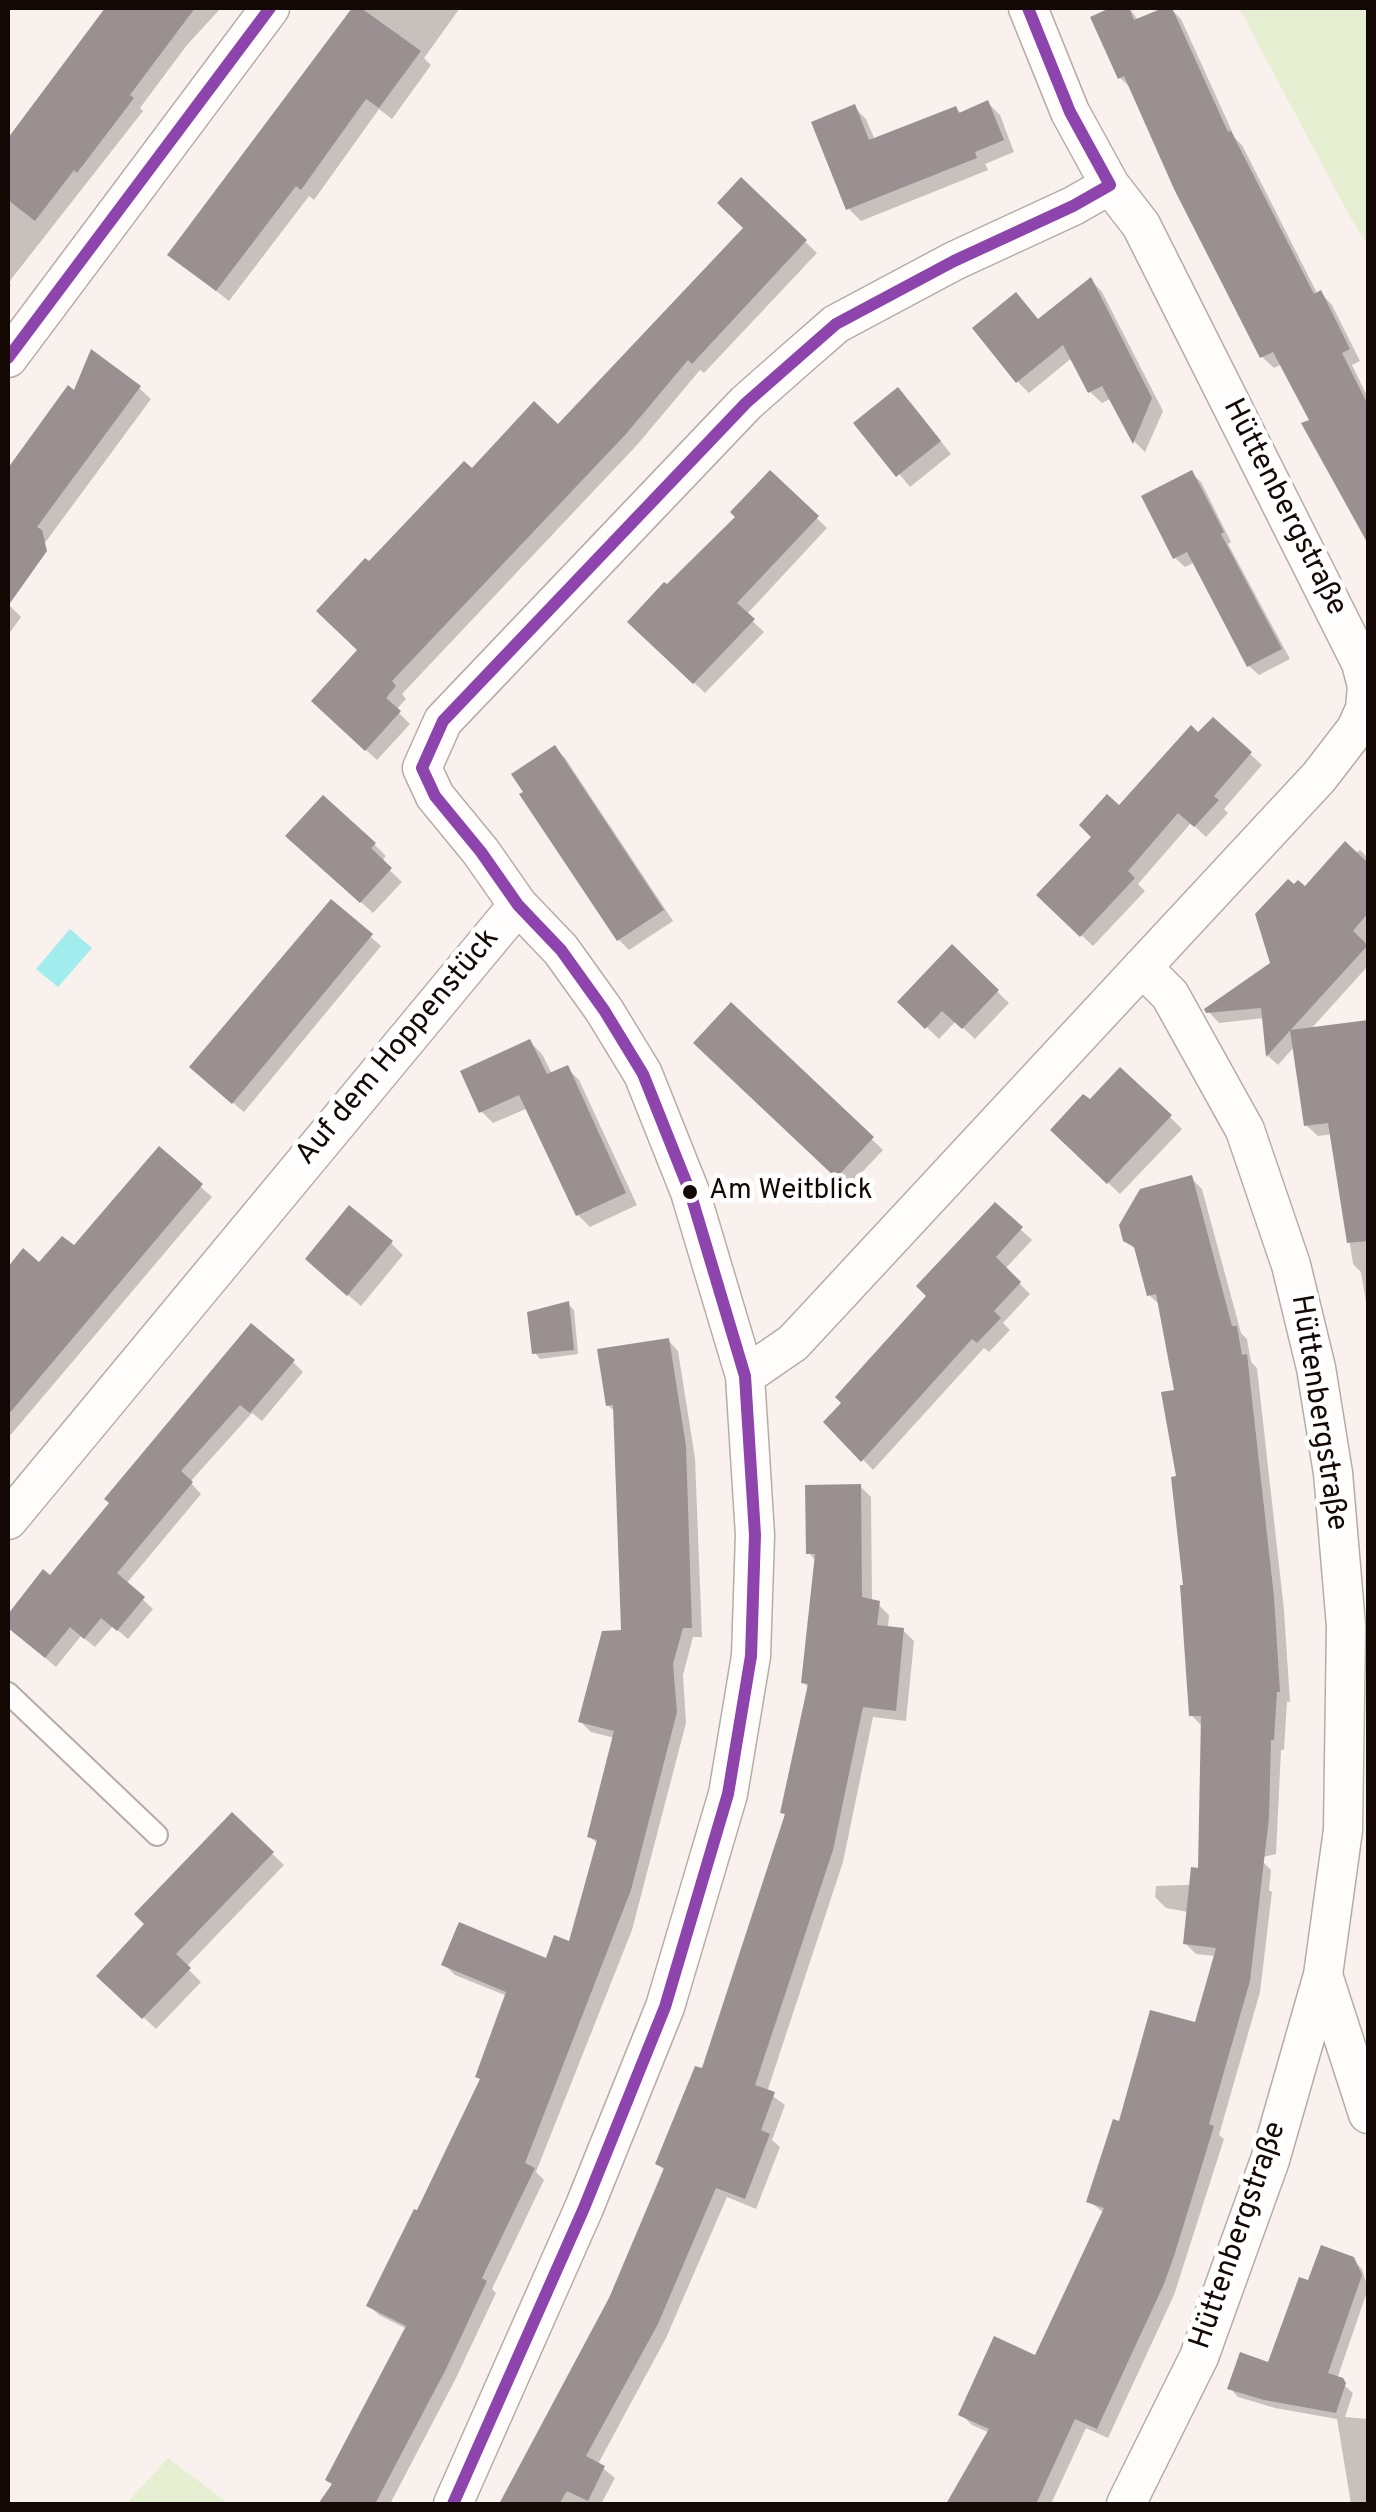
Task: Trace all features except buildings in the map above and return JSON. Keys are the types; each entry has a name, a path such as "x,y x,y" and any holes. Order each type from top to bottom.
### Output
{"street":[{"path":"8,358 270,8"},
{"name":"Hüttenbergstraße","path":"1028,8 1070,112 1110,185 1141,225 1361,663 1367,686 1367,711 1319,778 1142,967 1170,995 1245,1130 1291,1264 1316,1368 1332,1473 1346,1626 1343,1830 1323,1975 1270,2160 1200,2357 1126,2504"},
{"name":"Auf dem Hoppenstück","path":"8,1520 518,905 482,852 434,796 422,768 443,721 746,403 836,324 954,260 1074,206 1110,185"},
{"path":"453,2504 584,2208 665,2007 728,1794 752,1639 755,1534 745,1376 690,1192 643,1074 562,950 518,905"},
{"path":"745,1376 793,1343 1142,967"},
{"path":"1323,1975 1368,2114"}],"lane":[{"path":"8,1693 157,1834"}],"green space":[{"path":"1239,8 1368,8 1368,246 1348,213"},
{"path":"168,2458 229,2504 126,2504"}],"water":[{"path":"70,929 92,948 58,987 36,969"}],"transit line":[{"path":"8,358 270,8"},
{"path":"1028,8 1070,112 1110,185"},
{"path":"453,2504 584,2208 665,2007 728,1794 751,1656 755,1535 745,1376 690,1192 643,1074 561,950 518,905 435,796 422,768 443,721 746,403 836,324 1110,185"}],"place":[{"name":"Am Weitblick","path":"690,1192"}]}
